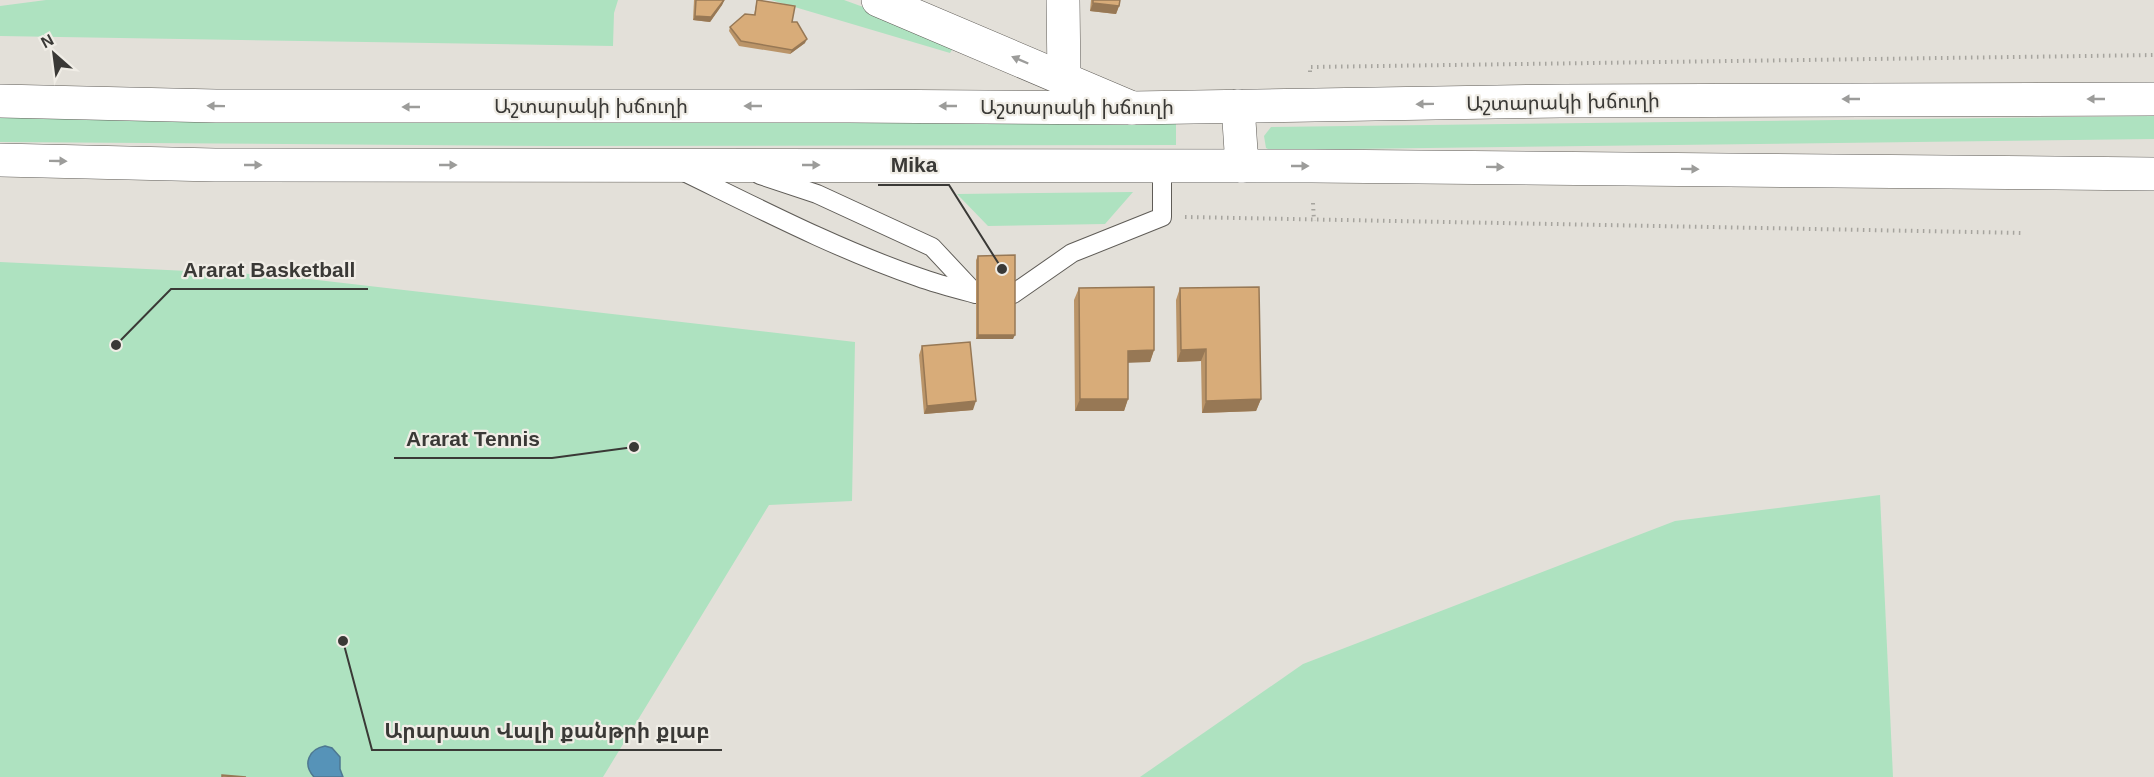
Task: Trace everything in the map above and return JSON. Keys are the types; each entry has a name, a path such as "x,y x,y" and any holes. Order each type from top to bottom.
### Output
{"main road":[{"path":"878,0 1132,108"},
{"path":"1063,0 1064,79"},
{"name":"Աշտարակի խճուղի","path":"0,101 216,106 1132,108 1572,101 2154,99"},
{"path":"1238,106 1242,166"},
{"path":"0,160 215,165 1162,165 2154,174"},
{"path":"1900,171 2154,197"}],"lane":[{"path":"670,166 860,255 920,278 976,294 932,247 817,194 733,165"},
{"path":"1013,294 1072,253 1162,217 1162,165"}],"path":[{"path":"1310,67 2154,55"},
{"path":"1313,203 1314,221"},
{"path":"1162,217 2024,233"}],"green space":[{"path":"46,0 618,0 614,13 613,46 0,36 0,6"},
{"path":"771,0 844,0 943,36 953,48 950,53"},
{"path":"2154,116 2154,139 1270,150 1266,148 1264,136 1271,127"},
{"path":"0,117 1176,124 1176,145 553,146 0,142"},
{"path":"1133,192 1105,224 988,226 957,194"},
{"path":"0,262 274,275 855,342 852,501 769,505 603,777 0,777"},
{"path":"1880,495 1893,777 1140,777 1303,664 1675,521"}],"water":[{"path":"325,746 332,748 340,757 343,777 314,777 310,772 308,762 311,754"}],"building":[{"path":"696,0 724,0 711,17 695,16"},
{"path":"757,0 795,6 792,22 797,22 807,39 792,50 741,41 730,27 745,14 755,15"},
{"path":"1093,0 1120,0 1119,6 1093,3"},
{"path":"1015,255 1015,335 978,335 978,256"},
{"path":"1154,287 1154,350 1128,351 1128,399 1080,399 1079,288"},
{"path":"1259,287 1261,399 1206,401 1206,349 1181,350 1180,288"},
{"path":"970,342 976,401 927,406 922,346"},
{"path":"222,775 246,777 222,777"}],"place":[{"name":"Mika","path":"1002,269"},
{"name":"Ararat Basketball","path":"116,345"},
{"name":"Ararat Tennis","path":"634,447"},
{"name":"Արարատ Վալի քանթրի քլաբ","path":"343,641"}]}
